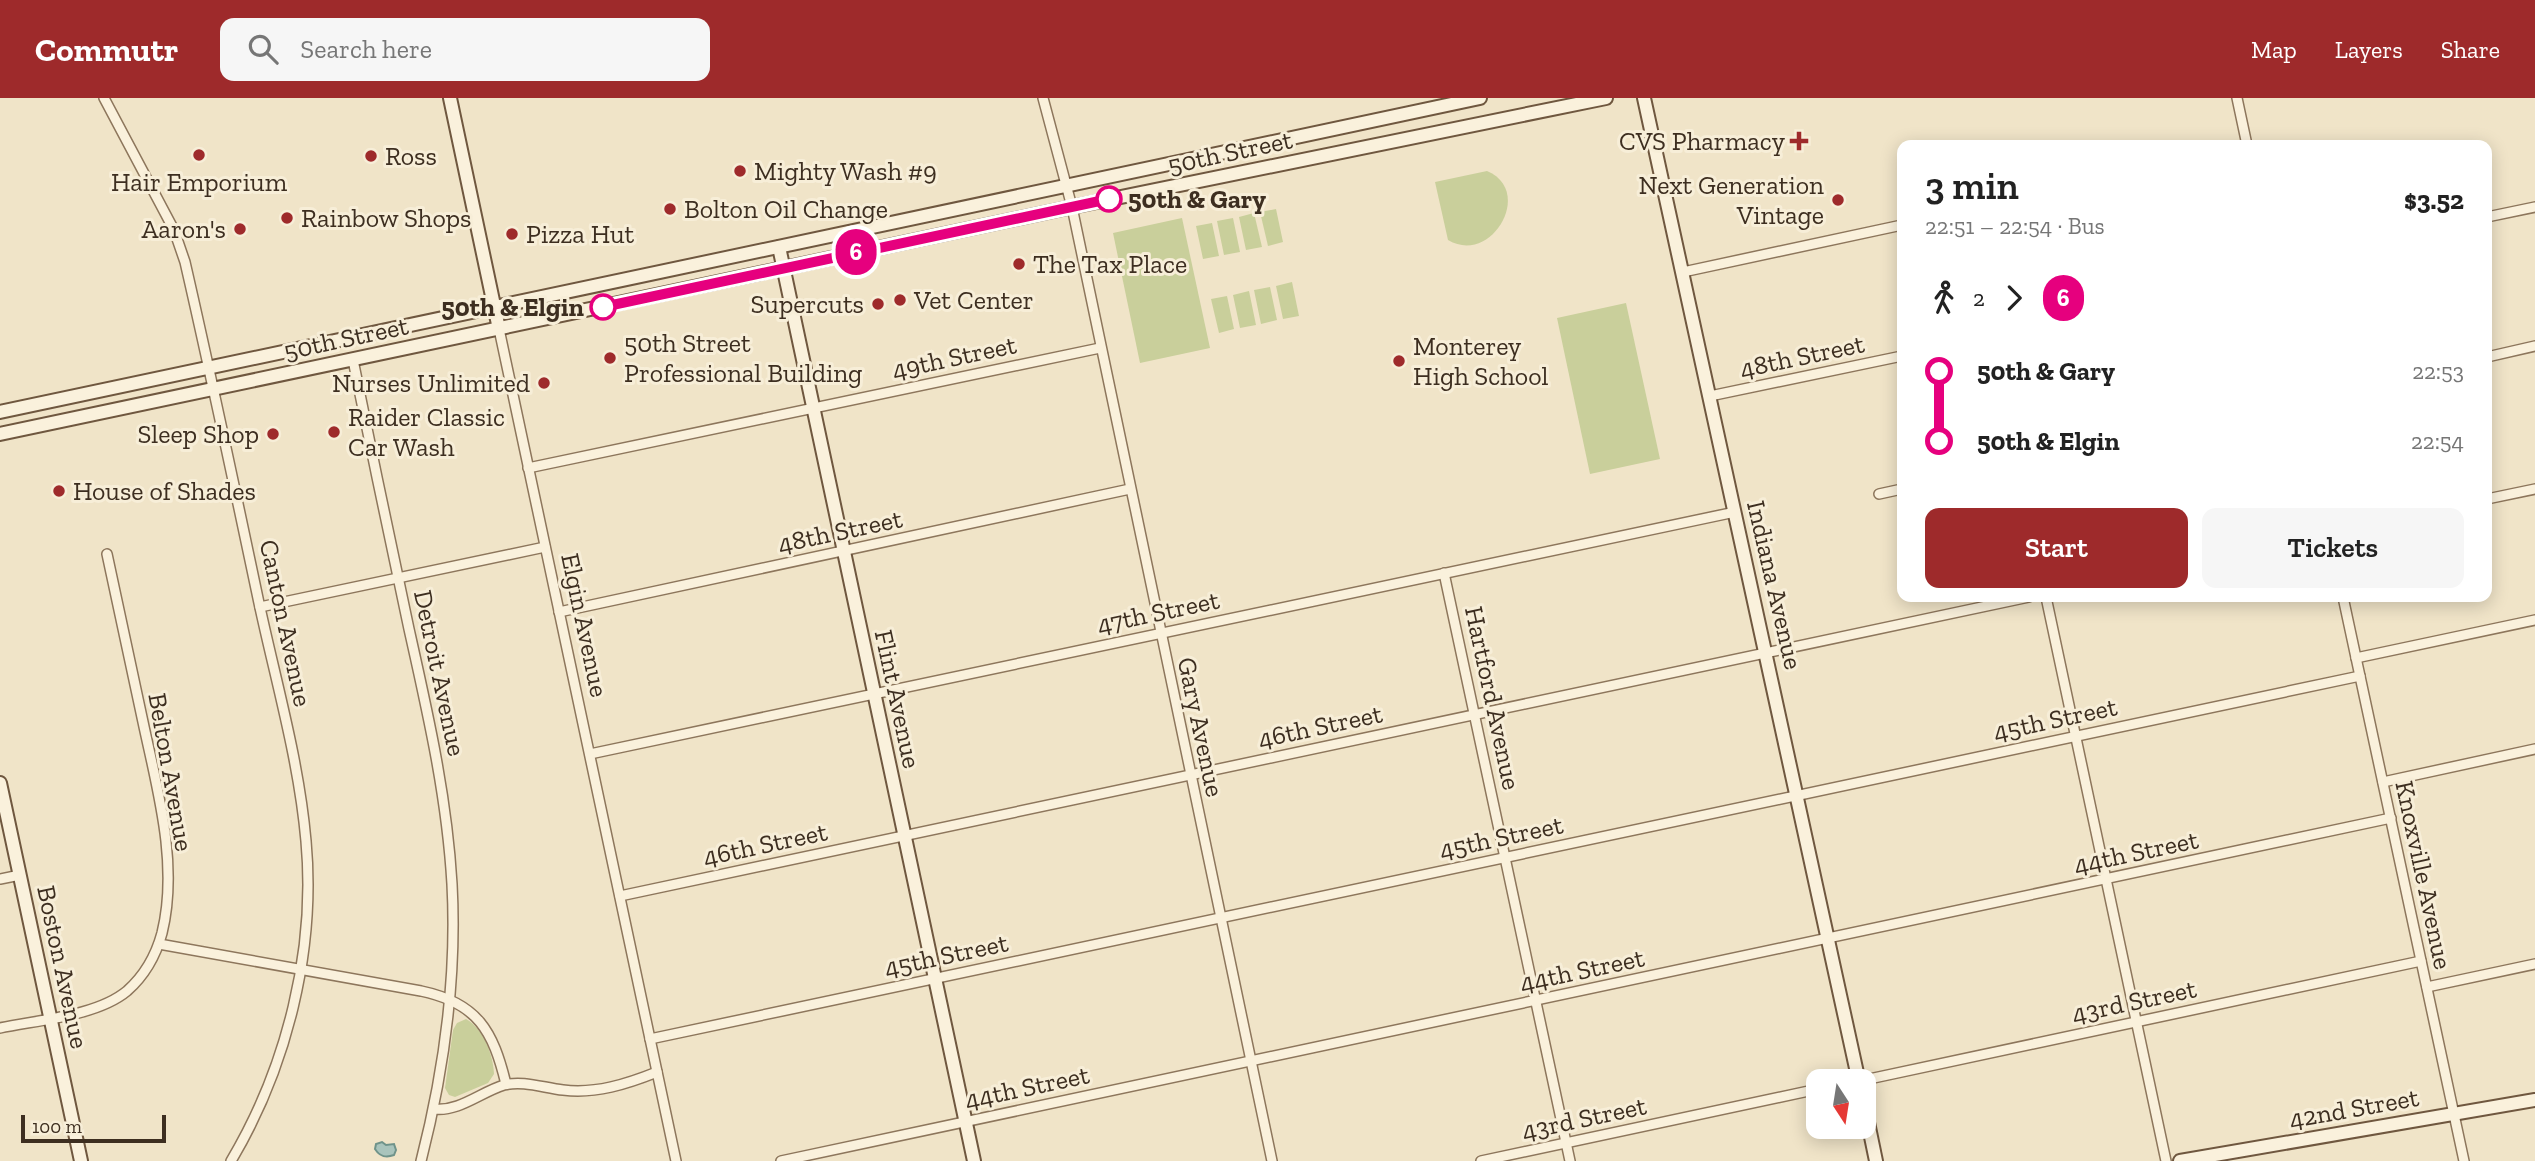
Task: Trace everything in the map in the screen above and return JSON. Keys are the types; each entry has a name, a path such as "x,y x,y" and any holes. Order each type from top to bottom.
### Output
{"main road":[{"name":"Elgin Avenue","path":"450,98 499,329"},
{"name":"50th Street","path":"0,412 1480,98"},
{"name":"50th Street","path":"0,434 1072,207 1606,98"},
{"name":"Indiana Avenue","path":"1644,98 1767,652 1855,1069"},
{"name":"Flint Avenue","path":"779,247 974,1161"},
{"name":"Boston Avenue","path":"0,783 80,1161"},
{"name":"42nd Street","path":"2180,1161 2535,1100"},
{"path":"1871,1139 1876,1161"}],"street":[{"name":"Canton Avenue","path":"104,98 179,243 214,389 294,758 306,843 307,908 300,970"},
{"name":"Gary Avenue","path":"1043,98 1072,207 1272,1161"},
{"path":"2237,98 2246,140"},
{"path":"2492,216 2535,206"},
{"path":"1683,272 1897,226"},
{"name":"Elgin Avenue","path":"499,329 676,1161"},
{"path":"2492,356 2535,346"},
{"name":"49th Street","path":"528,468 1100,348"},
{"name":"48th Street","path":"1710,396 1897,357"},
{"name":"Detroit Avenue","path":"353,360 446,811 453,919 449,999"},
{"name":"48th Street","path":"559,612 1130,489"},
{"path":"2492,498 2535,489"},
{"path":"1879,494 1897,490"},
{"name":"47th Street","path":"590,754 1735,512"},
{"path":"260,607 545,547"},
{"name":"Belton Avenue","path":"50,1017 81,1013 113,1001 138,980 146,969 163,930 166,897 162,818 107,554"},
{"name":"Hartford Avenue","path":"1444,573 1570,1161"},
{"name":"46th Street","path":"620,896 2005,602"},
{"path":"2047,602 2166,1161"},
{"name":"Knoxville Avenue","path":"2344,602 2464,1161"},
{"path":"2356,657 2535,620"},
{"name":"45th Street","path":"650,1039 2360,676"},
{"path":"2383,782 2535,749"},
{"name":"44th Street","path":"781,1161 2391,818"},
{"path":"0,879 20,875"},
{"path":"159,944 449,999 470,1011 488,1032 500,1059 506,1084"},
{"name":"43rd Street","path":"1876,1077 2421,961"},
{"path":"2427,987 2535,964"},
{"path":"231,1161 250,1128 278,1063 300,970"},
{"path":"421,1161 434,1110 444,1052 449,999"},
{"path":"0,1028 50,1017"},
{"path":"434,1110 452,1108 506,1084 524,1083 581,1091 618,1086 657,1072"},
{"name":"43rd Street","path":"1481,1161 1806,1092"}],"green space":[{"path":"1487,171 1501,181 1507,194 1507,208 1502,223 1492,235 1479,243 1464,245 1448,240 1435,182"},
{"path":"1276,209 1283,242 1268,246 1260,212"},
{"path":"1254,213 1262,247 1246,250 1239,217"},
{"path":"1182,218 1210,348 1140,363 1113,233"},
{"path":"1233,218 1240,252 1224,255 1217,221"},
{"path":"1212,223 1219,256 1203,259 1196,226"},
{"path":"1292,282 1299,316 1283,319 1276,286"},
{"path":"1270,287 1277,320 1261,324 1254,290"},
{"path":"1249,291 1256,325 1240,328 1233,295"},
{"path":"1227,296 1234,329 1219,333 1211,299"},
{"path":"1626,303 1660,459 1590,474 1557,318"},
{"path":"466,1019 483,1036 492,1059 494,1074 488,1083 455,1097 449,1095 445,1088 453,1030 457,1023"}],"water":[{"path":"382,1142 386,1145 394,1144 394,1155 383,1156 377,1152 376,1144"}],"bus line":[{"name":"6","path":"603,307 1109,199"}],"place":[{"name":"CVS Pharmacy","path":"1799,141"},
{"name":"Hair Emporium","path":"199,155"},
{"name":"Ross","path":"371,156"},
{"name":"Mighty Wash #9","path":"740,171"},
{"name":"50th & Gary","path":"1109,199"},
{"name":"Next Generation Vintage","path":"1838,200"},
{"name":"Bolton Oil Change","path":"670,209"},
{"name":"Rainbow Shops","path":"287,218"},
{"name":"Aaron's","path":"240,229"},
{"name":"Pizza Hut","path":"512,234"},
{"name":"The Tax Place","path":"1019,264"},
{"name":"Vet Center","path":"900,300"},
{"name":"Supercuts","path":"878,304"},
{"name":"50th & Elgin","path":"603,307"},
{"name":"50th Street Professional Building","path":"610,358"},
{"name":"Monterey High School","path":"1399,361"},
{"name":"Nurses Unlimited","path":"544,383"},
{"name":"Raider Classic Car Wash","path":"334,432"},
{"name":"Sleep Shop","path":"273,434"},
{"name":"House of Shades","path":"59,491"}]}
